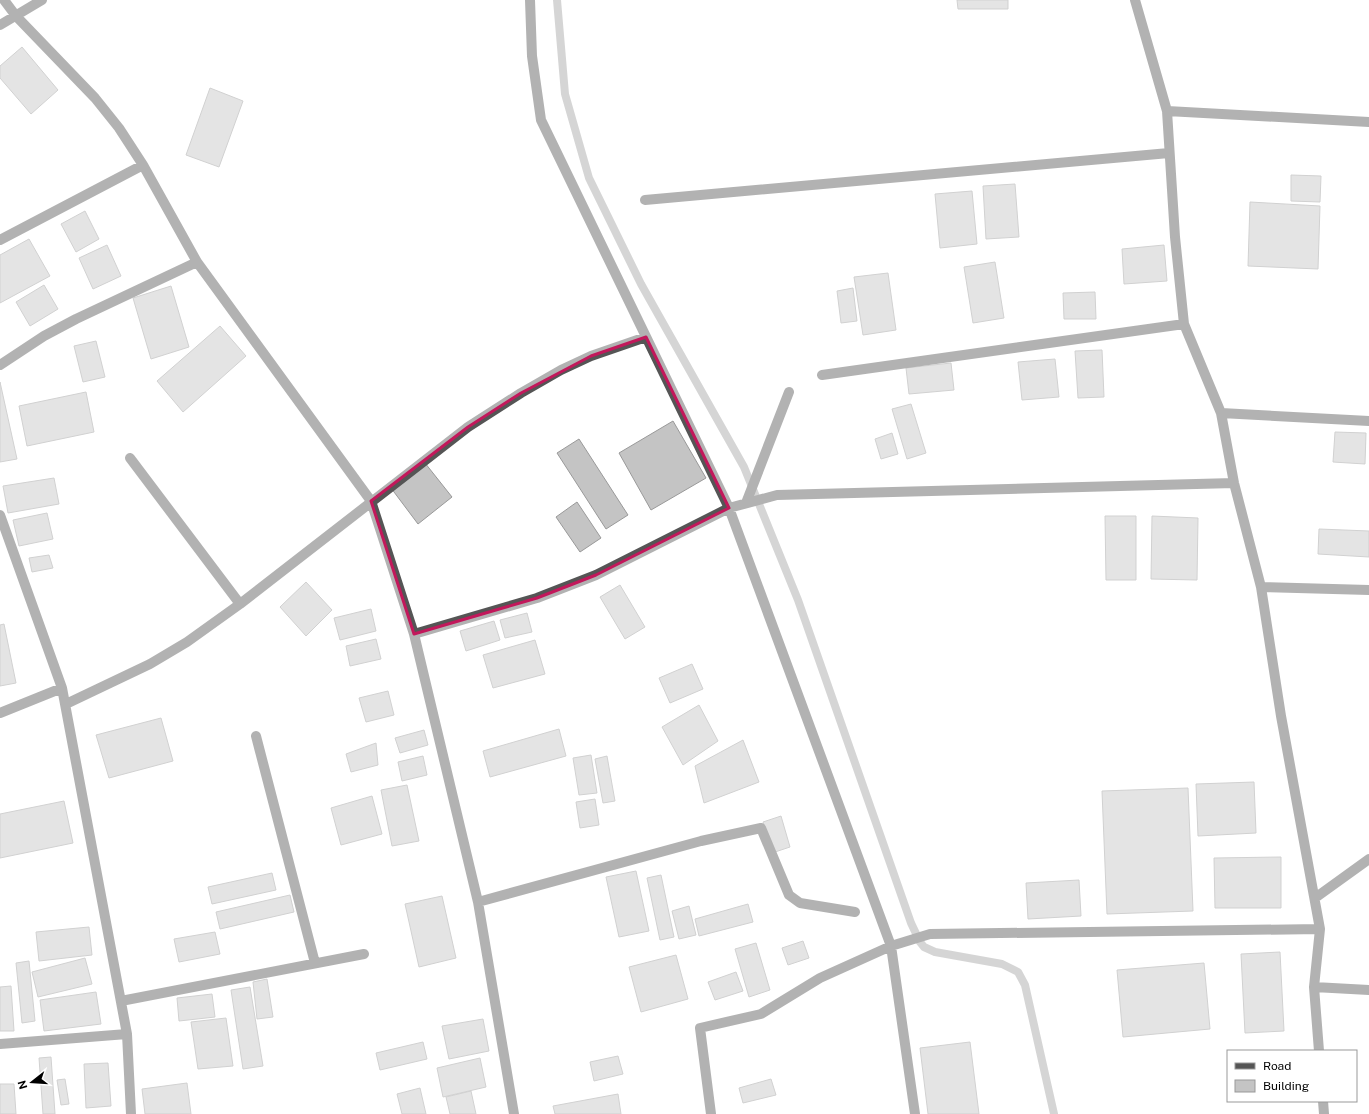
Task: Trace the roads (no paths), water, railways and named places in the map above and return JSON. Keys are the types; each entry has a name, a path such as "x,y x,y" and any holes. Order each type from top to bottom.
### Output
{"street":[{"path":"4,0 16,16 95,98 119,128 143,165 197,262 372,501 414,634 478,902 514,1114"},
{"path":"0,25 42,0"},
{"path":"530,0 532,56 541,120 728,508 891,946 915,1114"},
{"path":"1135,0 1167,111 1175,238 1184,324 1221,413 1234,483 1262,587 1281,716 1320,929 1314,987 1319,1050"},
{"path":"1167,111 1369,122"},
{"path":"645,200 1169,154"},
{"path":"0,240 143,165"},
{"path":"0,365 44,336 76,319 197,262"},
{"path":"822,375 1184,324"},
{"path":"66,704 150,664 187,642 240,604 468,427 521,393 561,370 591,356 646,337"},
{"path":"746,503 789,392"},
{"path":"1221,413 1369,421"},
{"path":"130,458 240,604"},
{"path":"414,634 537,598 596,574 728,508 777,495 1234,483"},
{"path":"0,514 62,688 66,704 127,1034 131,1114"},
{"path":"1262,587 1369,590"},
{"path":"0,713 62,688"},
{"path":"256,736 315,963"},
{"path":"478,902 701,841 761,828 789,895 800,903 855,912"},
{"path":"1315,898 1369,859"},
{"path":"711,1114 700,1028 761,1014 820,978 891,946 930,934 1320,929"},
{"path":"121,1001 364,954"},
{"path":"1314,987 1369,990"},
{"path":"0,1044 127,1034"},
{"path":"1323,1102 1324,1114"}],"waterway":[{"path":"557,0 565,94 589,178 641,284 744,467 798,600 911,923 924,947 935,952 1002,964 1018,972 1025,985 1054,1114"}]}
